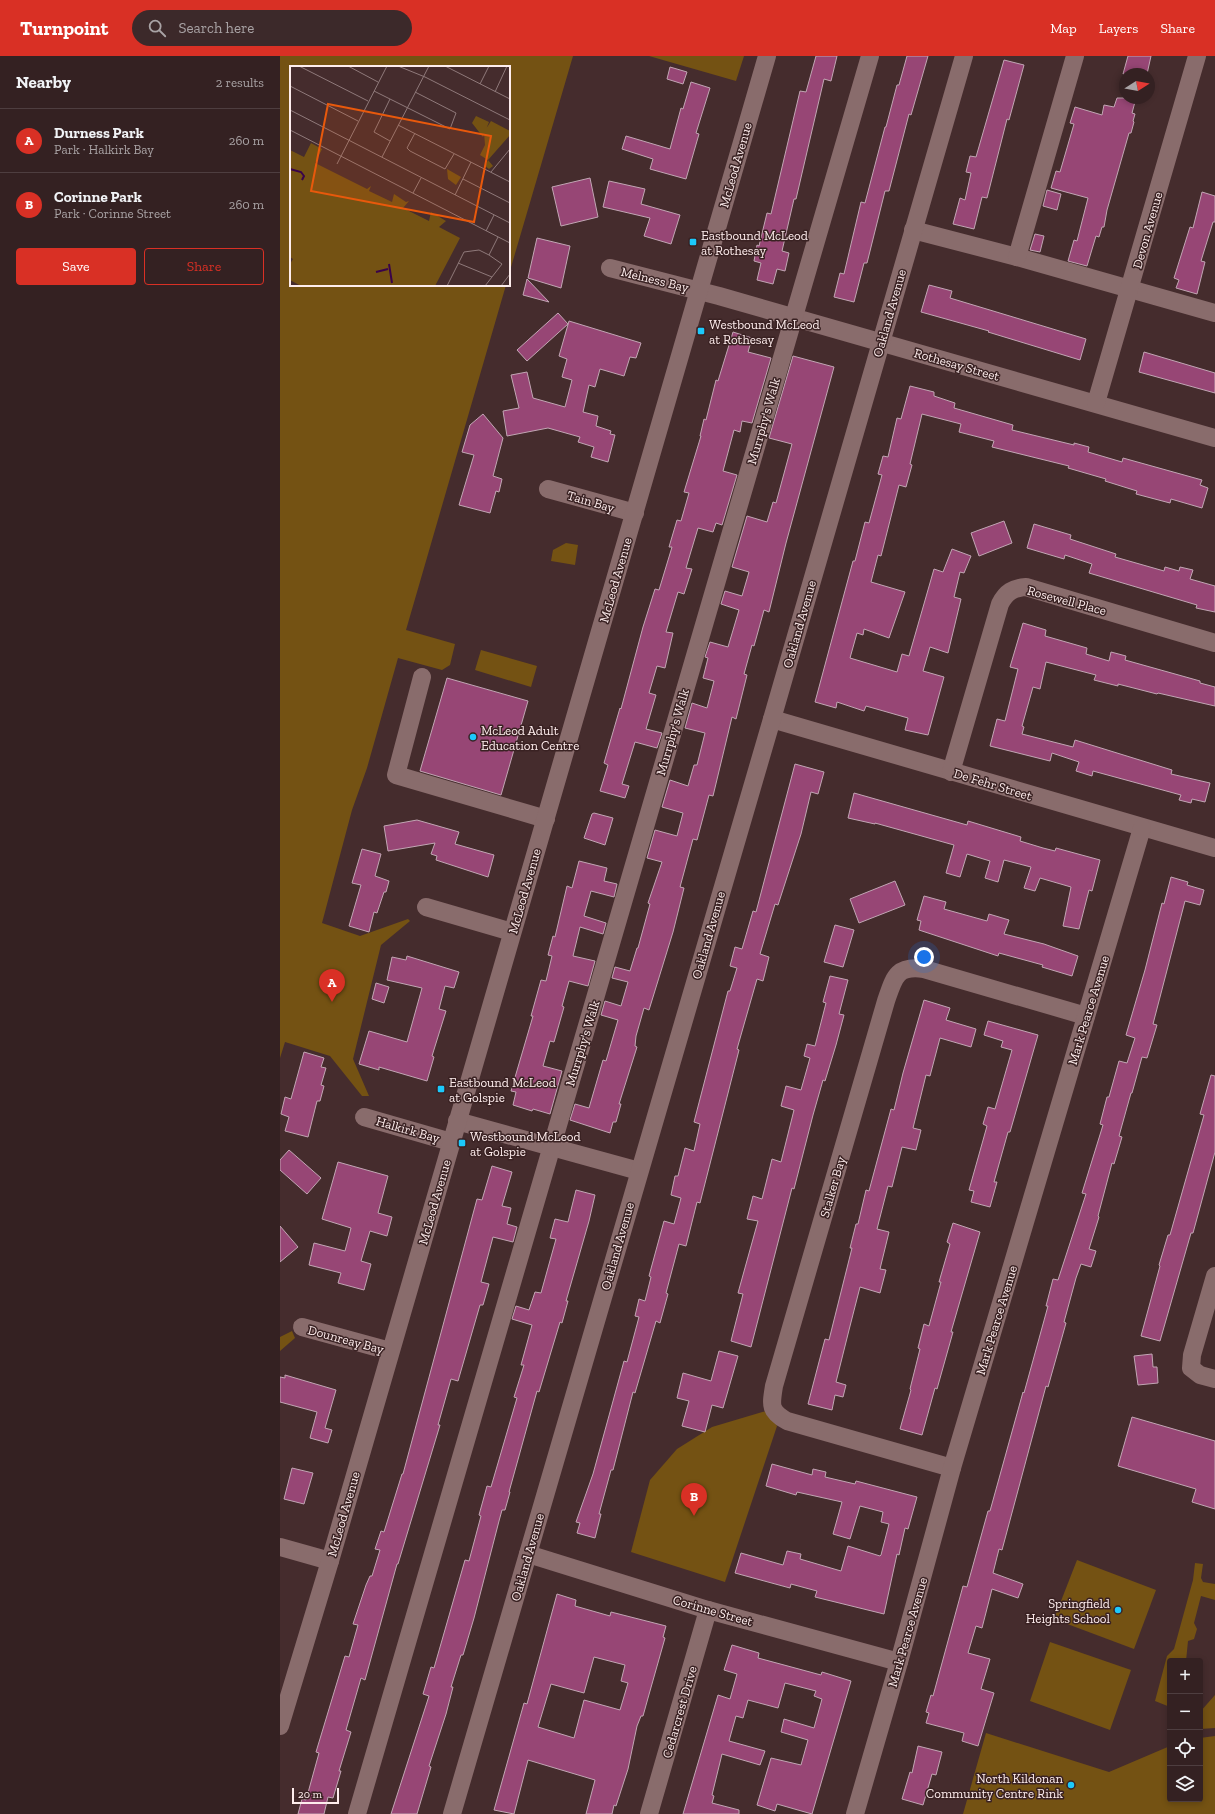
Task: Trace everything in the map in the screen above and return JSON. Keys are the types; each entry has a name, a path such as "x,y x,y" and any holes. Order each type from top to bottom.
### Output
{"street":[{"name":"McLeod Avenue","path":"280,1726 330,1561 767,56"},
{"name":"Murrphy's Walk","path":"357,1814 870,56"},
{"name":"Oakland Avenue","path":"452,1814 964,56"},
{"path":"1017,256 1075,56"},
{"name":"Devon Avenue","path":"1096,403 1197,56"},
{"path":"913,230 1017,256 1215,313"},
{"name":"Melness Bay","path":"610,268 699,290"},
{"name":"Rothesay Street","path":"699,290 1215,438"},
{"name":"Tain Bay","path":"548,489 635,513"},
{"name":"Rosewell Place","path":"951,772 1000,604 1004,595 1011,590 1026,588 1215,643"},
{"path":"422,677 396,775 546,819"},
{"name":"De Fehr Street","path":"772,719 1142,828 1215,848"},
{"name":"Mark Pearce Avenue","path":"855,1814 899,1662 952,1468 1142,828"},
{"path":"426,907 512,932"},
{"name":"Stalker Bay","path":"952,1468 787,1420 777,1415 773,1410 771,1402 774,1386 886,1001 897,975 903,969 913,968 924,969 1086,1016"},
{"name":"Halkirk Bay","path":"364,1117 451,1142"},
{"path":"457,1121 639,1171"},
{"path":"1215,1276 1192,1355 1191,1368 1200,1375 1215,1379"},
{"name":"Dounreay Bay","path":"302,1327 390,1351"},
{"path":"280,1547 330,1561"},
{"name":"Corinne Street","path":"528,1554 708,1610 899,1662"},
{"name":"Cedarcrest Drive","path":"649,1814 708,1610"}],"shaded area":[{"path":"280,56 573,56 510,271 510,66 290,66 290,286 506,286 406,630 455,644 450,665 442,670 398,658 367,768 352,810 322,923 360,936 408,919 410,921 381,945 353,1059 369,1096 362,1096 330,1056 285,1042 280,1058"},
{"path":"649,56 744,56 736,81"},
{"path":"566,543 578,545 575,565 551,561 553,550"},
{"path":"481,650 537,666 531,687 475,670"},
{"path":"292,1331 295,1338 280,1351 280,1337"},
{"path":"766,1411 777,1426 725,1582 631,1552 650,1480 677,1449 712,1427"},
{"path":"1077,1560 1156,1590 1134,1649 1054,1619"},
{"path":"1195,1563 1203,1564 1201,1578 1203,1582 1215,1584 1215,1600 1201,1596 1194,1623 1197,1629 1194,1639 1188,1641 1186,1658 1167,1658 1167,1706 1155,1701 1167,1656 1174,1649 1193,1580"},
{"path":"1050,1642 1131,1670 1110,1730 1030,1701"},
{"path":"1215,1695 1215,1728 1203,1729 1203,1709"},
{"name":"North Kildonan Community Centre Rink","path":"986,1733 1109,1772 1167,1747 1167,1802 1203,1802 1203,1738 1215,1736 1215,1814 963,1814"}],"building":[{"path":"816,56 837,56 831,81 824,79 796,199 794,199 782,251 789,253 785,271 777,269 773,284 757,280 761,263 754,261 757,245 759,246 767,213 771,214 800,91 806,92"},
{"path":"907,56 928,56 911,115 909,114 889,191 885,191 867,263 864,263 854,302 834,297 840,273 844,274 861,202 865,203 897,85 899,85"},
{"path":"1128,56 1151,56 1148,68 1125,68"},
{"path":"1004,60 1024,65 1009,120 1007,119 987,198 982,197 974,229 953,224 960,198 965,200 971,173 966,172 970,156 976,157"},
{"path":"670,67 687,72 683,84 667,79"},
{"path":"691,82 710,88 696,133 699,134 686,179 650,169 653,159 622,149 626,136 670,149 681,108 683,109"},
{"path":"1117,98 1119,98 1119,104 1134,104 1132,113 1135,114 1134,122 1131,133 1129,133 1107,210 1104,227 1102,227 1099,237 1096,236 1087,266 1068,261 1074,240 1077,241 1088,198 1051,188 1056,171 1060,172 1074,124 1070,123 1075,107 1102,115 1104,105 1114,107"},
{"path":"590,178 598,217 561,226 552,187"},
{"path":"609,181 645,189 641,204 680,215 671,244 644,236 650,218 603,207"},
{"path":"1047,190 1061,194 1057,210 1043,206"},
{"path":"1202,192 1215,196 1215,222 1213,222 1201,261 1205,262 1197,294 1176,288 1179,280 1174,278 1190,227 1193,228"},
{"path":"1035,234 1044,236 1040,252 1030,250"},
{"path":"537,238 570,246 561,288 528,278"},
{"path":"527,279 549,302 523,295"},
{"path":"929,285 952,291 950,298 1086,339 1080,360 988,332 989,331 921,312"},
{"path":"558,313 568,324 527,361 517,350"},
{"path":"569,321 641,343 636,358 630,357 624,376 600,369 595,387 589,385 583,412 598,416 596,426 611,431 610,434 615,435 608,462 591,457 594,447 578,442 580,437 548,428 507,436 503,411 519,408 511,375 527,372 533,398 565,407 572,380 562,377 567,359 559,356"},
{"path":"733,332 752,338 748,352 771,358 752,423 742,421 740,432 734,430 723,471 737,475 722,525 716,523 713,532 698,528 686,568 692,569 684,594 678,592 666,632 673,633 665,668 657,666 649,693 656,695 646,729 662,733 657,748 635,742 622,784 629,786 625,798 600,791 608,765 604,763 655,589 659,590 672,547 669,547 677,520 681,521 689,493 684,492 701,436 704,419 706,420 716,380 718,381"},
{"path":"1144,352 1215,373 1215,393 1139,372"},
{"path":"793,356 834,367 786,543 769,612 764,610 754,646 752,645 744,674 747,675 736,719 732,717 713,796 709,795 697,840 693,839 680,887 684,888 673,932 649,1010 644,1008 636,1036 635,1046 637,1047 619,1104 621,1104 616,1122 613,1122 610,1133 570,1120 575,1104 589,1108 603,1060 606,1061 618,1020 601,1015 605,1001 621,1006 628,982 612,978 615,967 630,971 638,948 650,904 648,903 662,862 647,858 655,830 677,836 683,813 662,807 670,780 688,786 694,765 697,765 705,733 685,728 692,703 707,708 714,681 703,678 708,658 705,657 710,642 728,647 739,610 721,604 725,591 742,596 749,572 732,567 747,516 767,522 773,502 776,503 792,444 769,438"},
{"path":"910,386 934,392 934,396 955,403 954,408 1013,425 1012,430 1074,445 1074,443 1089,447 1088,452 1122,462 1123,458 1202,480 1200,485 1208,488 1202,508 1171,499 1170,503 1136,494 1137,491 1105,481 1106,479 1068,468 1069,466 992,447 994,441 959,432 961,424 922,414 906,487 899,485 881,556 878,555 871,582 905,592 889,638 864,629 863,635 857,633 850,658 897,672 902,654 909,656 934,569 943,572 952,549 971,556 964,573 960,572 954,597 961,599 948,653 930,647 923,671 944,677 928,735 905,730 908,718 866,706 864,711 837,702 836,708 815,702 853,561 855,561 865,522 869,523 882,475 878,474 883,456 888,457 897,418 901,419"},
{"path":"483,414 503,438 493,476 502,479 499,492 496,491 490,513 459,505 474,455 462,452 470,425"},
{"path":"1004,521 1012,543 979,556 971,533"},
{"path":"1034,524 1071,535 1070,539 1116,554 1115,557 1164,571 1165,567 1179,571 1180,567 1193,570 1190,579 1215,586 1215,612 1196,608 1197,605 1089,573 1092,564 1065,555 1064,559 1027,548"},
{"path":"1023,623 1046,630 1045,636 1087,648 1086,654 1109,661 1111,652 1126,656 1125,660 1200,681 1200,683 1215,687 1215,706 1094,680 1096,675 1046,662 1040,689 1033,687 1022,726 1024,727 1022,734 1073,747 1075,740 1172,770 1171,774 1210,783 1205,802 1192,799 1191,803 1179,800 1181,795 1093,771 1092,776 1076,771 1079,762 1052,753 1050,761 990,746 997,719 1005,721 1018,669 1010,667"},
{"name":"McLeod Adult Education Centre","path":"447,678 528,701 501,795 420,771"},
{"path":"795,764 824,772 818,794 811,792 801,834 778,905 775,904 760,954 769,957 763,981 757,979 737,1049 739,1050 700,1203 697,1202 686,1246 679,1244 660,1323 656,1321 635,1393 633,1392 613,1470 611,1470 599,1514 601,1514 595,1538 577,1533 580,1523 576,1522 593,1474 624,1361 627,1362 639,1317 635,1316 639,1299 645,1301 651,1277 649,1276 664,1221 674,1224 681,1198 671,1195 675,1176 678,1176 685,1148 694,1151 700,1124 694,1122 728,991 730,991 737,968 730,966 735,947 742,949 753,911 756,912"},
{"path":"854,793 967,825 968,821 1021,837 1020,841 1043,848 1055,851 1056,848 1100,860 1092,891 1089,890 1079,929 1063,926 1071,887 1040,878 1035,891 1024,888 1031,867 1004,860 998,882 985,878 990,861 967,854 960,877 946,873 954,845 875,823 848,818"},
{"path":"594,813 613,818 605,845 584,838 592,814"},
{"path":"417,820 459,832 455,844 494,855 488,877 436,860 437,856 431,854 435,843 388,851 384,826"},
{"path":"362,849 381,854 375,876 389,881 377,913 374,912 369,932 349,926 361,885 352,883"},
{"path":"579,861 607,868 604,881 617,884 614,897 591,891 584,916 606,923 603,934 580,927 573,956 595,961 588,986 569,981 562,1006 564,1007 554,1042 550,1041 543,1066 562,1071 550,1114 533,1109 532,1111 513,1105 516,1092 511,1091 533,1016 531,1016 541,980 546,981 552,956 548,955 553,936 555,937 567,886 572,888"},
{"path":"1171,877 1188,882 1187,885 1204,890 1200,905 1185,901 1153,1024 1157,1025 1147,1058 1142,1057 1131,1093 1119,1136 1122,1137 1114,1164 1112,1163 1098,1216 1099,1217 1089,1249 1096,1251 1091,1267 1081,1264 1076,1278 1064,1322 1066,1323 1048,1387 1046,1386 1002,1550 999,1549 993,1573 1023,1584 1018,1598 992,1589 982,1628 976,1626 968,1653 990,1659 981,1689 994,1693 978,1746 962,1741 964,1733 926,1723 929,1713 926,1712 931,1695 933,1696 963,1586 967,1587 988,1511 990,1511 1048,1306 1046,1306 1053,1279 1058,1280 1086,1194 1082,1193 1103,1125 1100,1124 1107,1097 1109,1097 1119,1061 1127,1063 1135,1038 1126,1035 1145,970 1162,903 1164,904"},
{"path":"895,881 905,905 859,923 850,899"},
{"path":"924,896 946,902 944,909 987,921 989,914 1009,920 1004,934 1044,944 1078,956 1072,976 1042,967 1043,965 999,953 998,956 919,930 921,921 917,920"},
{"path":"835,925 854,930 843,967 824,962"},
{"path":"407,956 459,972 454,988 445,986 439,1009 446,1011 432,1056 434,1057 427,1081 379,1067 379,1070 359,1064 369,1031 407,1042 422,988 387,980 392,957 406,960"},
{"path":"830,976 848,980 839,1014 844,1015 825,1081 823,1080 794,1189 792,1188 751,1347 731,1341 743,1294 738,1293 758,1221 747,1219 753,1196 762,1199 772,1159 781,1162 794,1110 781,1106 786,1086 801,1090 810,1058 804,1056 807,1044 815,1046 826,1003 823,1002"},
{"path":"376,983 389,987 384,1003 372,999"},
{"path":"924,1000 950,1008 946,1020 976,1029 971,1047 940,1038 930,1076 926,1075 913,1128 921,1130 916,1150 902,1147 892,1187 888,1186 877,1229 889,1232 880,1269 886,1270 880,1293 860,1287 836,1382 846,1385 843,1397 835,1395 832,1410 808,1404 825,1339 829,1340 852,1248 850,1248 856,1224 858,1224 866,1190 869,1191 891,1109 894,1110"},
{"path":"988,1021 1038,1035 994,1182 997,1182 990,1207 971,1202 974,1191 969,1190 987,1126 983,1124 988,1107 995,1109 1012,1050 1001,1047 1003,1041 984,1035"},
{"path":"304,1052 324,1058 321,1067 326,1068 321,1085 324,1086 320,1101 317,1101 308,1137 285,1131 289,1117 281,1114 285,1097 291,1099"},
{"path":"1211,1075 1215,1076 1215,1152 1193,1233 1191,1233 1160,1341 1141,1336 1160,1266 1159,1265 1168,1235 1170,1235 1204,1115 1200,1114"},
{"path":"289,1150 321,1178 307,1194 280,1170 280,1160"},
{"path":"338,1162 388,1176 378,1213 392,1217 387,1236 370,1231 361,1261 371,1264 364,1290 338,1283 341,1273 309,1265 314,1243 345,1251 351,1228 322,1219"},
{"path":"492,1166 512,1172 502,1206 511,1208 507,1224 517,1227 513,1242 493,1237 481,1282 489,1284 483,1305 480,1305 458,1381 451,1379 438,1425 440,1425 397,1564 365,1680 361,1678 346,1730 351,1732 339,1771 341,1771 333,1798 328,1797 324,1814 298,1814 302,1799 306,1800 319,1753 316,1752 345,1656 349,1657 358,1625 353,1624 366,1585 370,1576 372,1576 380,1550 375,1549 381,1531 384,1532 403,1474 477,1199 482,1200"},
{"path":"576,1190 595,1195 589,1221 566,1301 568,1301 562,1323 560,1322 539,1392 537,1391 505,1510 502,1510 474,1618 463,1655 461,1655 451,1687 453,1687 446,1714 429,1766 431,1767 417,1814 391,1814 429,1696 423,1694 431,1667 434,1668 465,1560 469,1561 487,1486 491,1487 517,1398 514,1397 524,1365 521,1365 532,1325 512,1319 516,1306 529,1310 535,1292 541,1293 556,1239 550,1238 555,1219 568,1222"},
{"path":"953,1223 980,1232 951,1332 953,1332 937,1389 935,1388 922,1435 900,1429 911,1390 920,1349 918,1348 924,1324 929,1326 941,1282 939,1282 950,1244 947,1242"},
{"path":"280,1226 298,1247 280,1262"},
{"path":"719,1351 738,1356 723,1408 712,1405 705,1432 682,1426 689,1401 677,1398 683,1373 711,1381"},
{"path":"1152,1354 1153,1367 1157,1367 1158,1383 1138,1385 1134,1356"},
{"path":"285,1375 336,1390 325,1428 332,1430 328,1443 310,1438 317,1412 280,1402 280,1377 285,1378"},
{"path":"1132,1417 1215,1441 1215,1509 1192,1502 1196,1489 1118,1466"},
{"path":"772,1464 812,1475 813,1469 826,1472 825,1477 855,1484 856,1481 917,1497 908,1529 905,1528 899,1555 897,1554 884,1614 815,1597 817,1591 791,1584 790,1588 735,1573 741,1553 783,1565 787,1551 801,1554 800,1559 841,1571 848,1546 880,1556 881,1555 889,1524 881,1522 883,1512 860,1506 850,1539 833,1534 842,1502 797,1492 796,1495 766,1486"},
{"path":"292,1468 313,1473 304,1504 284,1499"},
{"path":"557,1594 576,1600 575,1606 610,1616 611,1612 666,1626 663,1637 665,1638 643,1716 641,1716 637,1726 628,1769 612,1814 586,1814 595,1780 528,1760 514,1814 494,1810 524,1703 527,1704","holes":["594,1657 625,1665 621,1681 628,1683 620,1710 584,1700 574,1738 538,1727 551,1684 584,1693"]},
{"path":"732,1645 759,1653 758,1658 821,1675 822,1672 851,1681 812,1814 777,1804 775,1811 757,1805 771,1758 801,1765 808,1740 781,1732 784,1719 814,1728 822,1699 814,1696 816,1691 785,1683 778,1708 748,1700 743,1718 736,1716 729,1741 765,1751 760,1765 722,1754 712,1795 714,1796 712,1803 739,1810 739,1814 683,1814 718,1695 730,1699 737,1674 724,1670"},
{"path":"918,1746 942,1752 936,1775 932,1774 923,1805 902,1799 910,1772 912,1773"}],"place":[{"name":"Eastbound McLeod at Rothesay","path":"693,242"},
{"name":"Westbound McLeod at Rothesay","path":"701,331"},
{"name":"McLeod Adult Education Centre","path":"473,737"},
{"name":"Durness Park","path":"332,1002"},
{"name":"Eastbound McLeod at Golspie","path":"441,1089"},
{"name":"Westbound McLeod at Golspie","path":"462,1143"},
{"name":"Corinne Park","path":"694,1516"},
{"name":"Springfield Heights School","path":"1118,1610"},
{"name":"North Kildonan Community Centre Rink","path":"1071,1785"}]}
